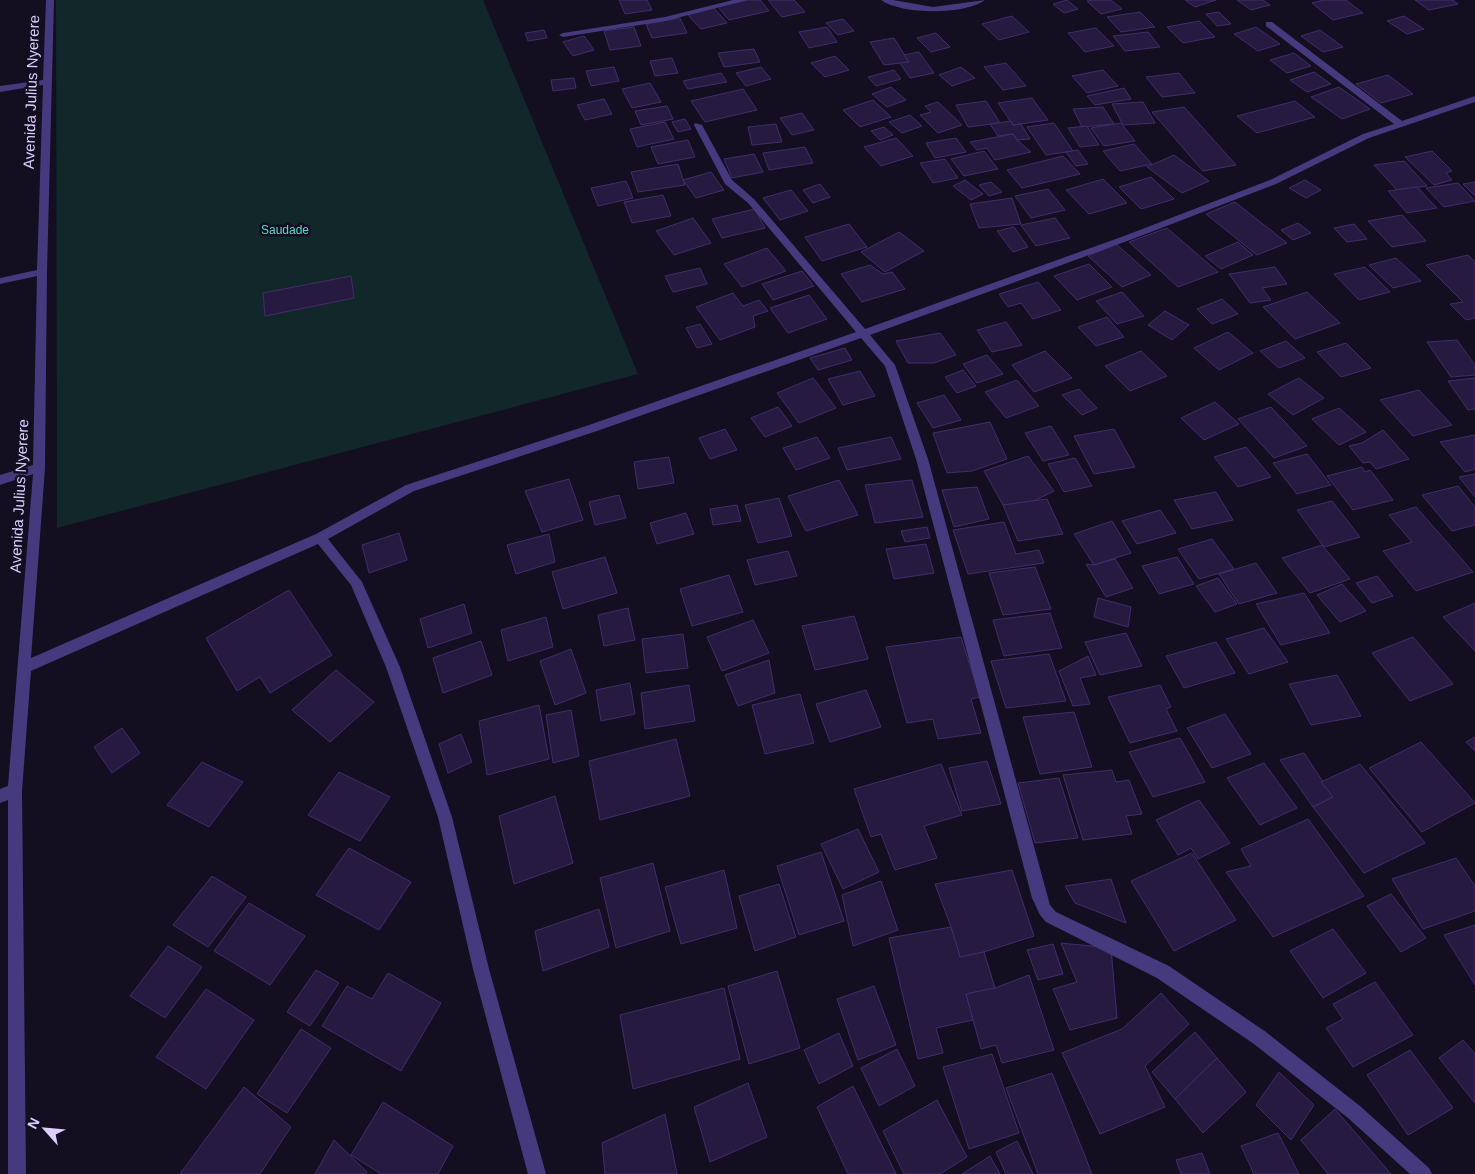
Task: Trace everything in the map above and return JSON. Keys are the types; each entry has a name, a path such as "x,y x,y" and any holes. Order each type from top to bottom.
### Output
{"street":[{"name":"Avenida Julius Nyerere","path":"17,1174 15,792 39,468 42,272 50,0"},
{"path":"563,35 665,19 743,0"},
{"path":"885,0 930,10 972,4 981,0"},
{"path":"1269,24 1400,124"},
{"path":"0,89 47,82"},
{"path":"23,668 320,538 410,488 593,428 865,333 1273,182 1366,136 1475,99"},
{"path":"698,125 728,182 751,201 865,333 890,365 914,433 1040,898 1045,910 1051,917 1164,972 1260,1038 1354,1112 1423,1174"},
{"path":"0,281 42,272"},
{"path":"0,480 39,468"},
{"path":"320,538 356,582 393,666 445,817 481,969 537,1174"},
{"path":"0,796 15,792"}],"green space":[{"name":"Saudade","path":"56,0 483,0 638,374 57,528"}],"building":[{"path":"619,0 647,0 652,10 625,14"},
{"path":"748,0 760,0 769,11 729,20 718,7"},
{"path":"768,0 794,0 805,12 782,17"},
{"path":"1067,0 1078,9 1064,13 1053,4"},
{"path":"1111,0 1122,9 1101,14 1087,1"},
{"path":"1185,0 1216,0 1195,7"},
{"path":"1237,0 1263,0 1270,5 1251,10"},
{"path":"1324,0 1346,0 1363,13 1333,20 1312,3"},
{"path":"1415,0 1452,0 1458,4 1429,10"},
{"path":"714,8 727,23 701,29 688,15"},
{"path":"1140,12 1155,27 1121,32 1107,17"},
{"path":"1219,12 1231,24 1217,26 1206,14"},
{"path":"1012,16 1029,32 999,40 982,24"},
{"path":"1404,16 1424,29 1407,34 1387,21"},
{"path":"680,18 687,33 652,38 646,24"},
{"path":"843,19 854,31 838,35 826,23"},
{"path":"1199,21 1215,37 1183,43 1167,27"},
{"path":"634,27 641,46 610,50 604,31"},
{"path":"827,27 837,42 809,48 799,32"},
{"path":"1256,27 1280,44 1258,51 1234,34"},
{"path":"1096,28 1114,46 1085,52 1068,33"},
{"path":"544,30 547,38 528,41 525,33"},
{"path":"1320,30 1343,47 1323,52 1301,36"},
{"path":"1148,32 1160,47 1125,51 1113,36"},
{"path":"936,33 950,47 931,52 917,38"},
{"path":"584,36 594,50 573,56 563,42"},
{"path":"894,38 909,62 884,65 870,42"},
{"path":"754,49 760,62 724,67 718,53"},
{"path":"919,52 934,73 910,78 900,63 909,62 904,55"},
{"path":"1294,53 1311,66 1287,73 1270,60"},
{"path":"835,56 849,70 825,77 811,63"},
{"path":"672,58 678,73 655,76 650,61"},
{"path":"1006,63 1026,86 1003,90 984,67"},
{"path":"614,67 619,81 591,86 586,71"},
{"path":"761,67 771,79 746,86 736,73"},
{"path":"961,67 975,78 952,86 939,75"},
{"path":"894,70 901,79 876,86 868,77"},
{"path":"1103,70 1118,86 1087,93 1072,76"},
{"path":"1314,72 1331,84 1307,92 1290,80"},
{"path":"721,73 727,82 688,89 683,81"},
{"path":"1179,73 1195,93 1162,97 1146,77"},
{"path":"1388,75 1413,94 1381,103 1356,84"},
{"path":"574,78 576,88 553,91 551,80"},
{"path":"650,83 661,102 632,108 622,89"},
{"path":"891,87 906,100 887,107 872,94"},
{"path":"1339,87 1370,109 1342,119 1311,97"},
{"path":"1124,88 1131,99 1095,105 1087,96"},
{"path":"743,89 757,110 705,122 691,101"},
{"path":"1032,98 1048,120 1013,125 998,103"},
{"path":"604,99 612,114 585,120 577,105"},
{"path":"873,100 891,117 860,127 843,110"},
{"path":"986,101 1000,123 968,127 956,105"},
{"path":"1295,101 1315,117 1257,133 1237,116"},
{"path":"938,102 962,125 938,133 920,115 931,112 925,106"},
{"path":"1143,102 1155,123 1123,125 1112,104"},
{"path":"667,106 673,119 641,125 635,111"},
{"path":"1103,107 1114,124 1082,127 1073,109"},
{"path":"1184,107 1236,165 1203,171 1152,112"},
{"path":"802,113 814,130 792,135 780,118"},
{"path":"910,115 922,126 902,133 889,122"},
{"path":"685,119 691,129 678,132 672,122"},
{"path":"1011,121 1013,125 1021,124 1030,139 1017,140 1013,134 998,136 990,124"},
{"path":"665,122 674,139 637,147 630,129"},
{"path":"1054,123 1073,151 1046,155 1027,127"},
{"path":"1121,123 1135,141 1104,146 1091,128"},
{"path":"776,124 782,142 752,145 748,127"},
{"path":"1087,126 1099,145 1080,147 1068,128"},
{"path":"884,127 893,135 880,140 871,131"},
{"path":"1013,134 1031,152 995,160 987,148 977,150 970,142"},
{"path":"896,138 913,156 881,166 864,147"},
{"path":"956,138 966,152 935,158 926,143"},
{"path":"688,140 695,157 658,164 651,147"},
{"path":"1134,144 1152,164 1120,171 1103,151"},
{"path":"805,147 813,163 769,170 763,153"},
{"path":"1078,150 1088,164 1076,166 1066,152"},
{"path":"984,151 998,169 964,176 951,159"},
{"path":"1432,151 1452,171 1446,173 1452,180 1434,185 1405,157"},
{"path":"754,154 763,172 732,178 724,159"},
{"path":"1174,155 1209,181 1182,193 1147,167"},
{"path":"1063,156 1080,174 1022,188 1007,170"},
{"path":"945,159 958,178 933,183 920,163"},
{"path":"1404,161 1427,186 1397,190 1374,165"},
{"path":"678,164 685,185 638,192 631,172"},
{"path":"711,172 724,190 696,198 683,180"},
{"path":"1151,177 1174,199 1141,209 1119,187"},
{"path":"1103,179 1127,203 1089,214 1066,190"},
{"path":"965,180 983,194 971,200 953,186"},
{"path":"1305,180 1321,190 1306,198 1289,188"},
{"path":"626,181 633,198 598,206 591,188"},
{"path":"991,182 1002,192 989,196 979,185"},
{"path":"1475,182 1475,196 1463,184"},
{"path":"1458,183 1475,201 1444,207 1426,188"},
{"path":"820,184 830,197 813,203 803,190"},
{"path":"1417,187 1437,208 1407,213 1388,191"},
{"path":"1048,189 1065,210 1031,218 1015,196"},
{"path":"791,190 808,211 780,220 763,198"},
{"path":"663,195 671,216 632,223 624,202"},
{"path":"1012,198 1021,224 979,228 970,204"},
{"path":"1235,202 1287,243 1257,255 1206,214"},
{"path":"755,209 765,228 722,238 712,219"},
{"path":"1402,215 1426,241 1392,247 1368,221"},
{"path":"693,218 711,243 674,255 656,231"},
{"path":"1055,218 1070,238 1036,246 1021,225"},
{"path":"1298,223 1311,233 1293,240 1281,230"},
{"path":"849,224 867,247 822,261 805,237"},
{"path":"1354,224 1367,239 1347,242 1334,228"},
{"path":"1014,227 1028,247 1013,252 997,231"},
{"path":"1167,228 1218,272 1178,287 1129,242"},
{"path":"899,232 924,251 885,272 861,252"},
{"path":"1238,242 1253,255 1221,269 1205,256"},
{"path":"1116,244 1151,275 1122,287 1088,256"},
{"path":"767,248 786,271 742,287 724,264"},
{"path":"1468,255 1475,262 1475,318 1466,320 1450,304 1463,302 1426,265"},
{"path":"1396,258 1421,281 1393,288 1369,265"},
{"path":"1089,264 1112,287 1077,300 1054,276"},
{"path":"870,265 883,274 892,272 905,289 862,302 841,274"},
{"path":"1275,267 1287,284 1262,288 1271,300 1250,303 1229,274"},
{"path":"1365,267 1390,292 1359,300 1334,274"},
{"path":"700,268 707,284 673,292 665,276"},
{"path":"802,271 814,286 773,300 762,284"},
{"path":"351,276 354,298 265,316 263,293"},
{"path":"1038,282 1061,310 1033,319 1021,303 1008,307 999,294"},
{"path":"1122,292 1144,316 1117,324 1096,301"},
{"path":"1307,292 1340,323 1295,339 1263,307"},
{"path":"733,293 743,306 759,300 768,311 753,316 755,327 720,340 696,307"},
{"path":"809,295 827,319 788,333 770,308"},
{"path":"1222,299 1238,314 1212,324 1197,309"},
{"path":"1165,311 1189,325 1172,340 1148,325"},
{"path":"1107,317 1124,337 1096,346 1078,327"},
{"path":"1006,322 1022,345 992,352 977,330"},
{"path":"700,324 712,344 697,348 686,328"},
{"path":"1228,332 1253,353 1219,370 1194,348"},
{"path":"940,333 956,355 934,363 908,363 896,341"},
{"path":"1457,340 1475,365 1475,375 1451,377 1427,342"},
{"path":"1286,341 1305,358 1279,368 1260,351"},
{"path":"1346,343 1371,368 1341,377 1317,352"},
{"path":"845,348 852,360 818,370 810,358"},
{"path":"1045,351 1072,378 1034,392 1012,365"},
{"path":"1141,351 1167,376 1130,391 1105,366"},
{"path":"987,355 1003,374 977,383 963,364"},
{"path":"963,370 976,386 957,393 945,377"},
{"path":"860,371 875,396 843,405 828,379"},
{"path":"813,378 836,408 799,423 777,393"},
{"path":"1299,378 1324,398 1293,415 1268,394"},
{"path":"1475,378 1475,409 1468,410 1448,381"},
{"path":"1017,380 1039,406 1006,418 985,392"},
{"path":"1079,389 1097,408 1082,415 1062,395"},
{"path":"1419,390 1452,425 1413,436 1380,400"},
{"path":"944,395 961,420 933,428 917,403"},
{"path":"1215,402 1239,424 1204,440 1181,418"},
{"path":"778,407 792,426 765,437 751,418"},
{"path":"1271,407 1307,446 1274,458 1238,419"},
{"path":"1339,408 1366,432 1339,445 1312,419"},
{"path":"990,422 1007,459 972,471 947,473 933,433"},
{"path":"1051,426 1069,455 1043,461 1025,433"},
{"path":"725,429 737,450 710,459 699,438"},
{"path":"1114,429 1135,467 1094,474 1074,436"},
{"path":"1383,430 1409,459 1376,469 1370,462 1363,463 1349,446 1362,443"},
{"path":"1475,435 1475,469 1465,472 1440,442"},
{"path":"817,437 830,458 796,470 783,448"},
{"path":"891,437 901,459 847,470 838,448"},
{"path":"1246,447 1271,477 1238,487 1214,457"},
{"path":"1307,454 1331,485 1297,494 1273,463"},
{"path":"1028,456 1054,491 1034,501 1003,505 984,471"},
{"path":"669,457 674,483 638,489 634,462"},
{"path":"1075,458 1092,486 1064,492 1048,464"},
{"path":"1362,467 1365,472 1370,470 1393,500 1353,510 1327,476"},
{"path":"1475,474 1475,497 1459,477"},
{"path":"569,479 583,520 542,532 525,491"},
{"path":"839,480 858,515 806,531 788,496"},
{"path":"912,480 923,517 875,523 865,485"},
{"path":"1458,486 1475,507 1475,525 1452,531 1422,495"},
{"path":"977,487 989,519 954,527 942,490"},
{"path":"1216,492 1233,520 1192,529 1174,500"},
{"path":"619,495 626,518 595,525 589,502"},
{"path":"779,498 792,536 758,543 745,505"},
{"path":"1047,499 1063,534 1018,541 1003,505"},
{"path":"1332,501 1360,537 1324,547 1297,510"},
{"path":"737,505 741,521 713,525 710,509"},
{"path":"1416,507 1473,572 1416,591 1383,551 1412,542 1389,515"},
{"path":"1160,510 1176,533 1137,544 1122,521"},
{"path":"686,513 694,534 657,544 650,523"},
{"path":"1112,521 1131,553 1094,565 1074,534"},
{"path":"1004,522 1016,554 1039,550 1044,563 968,574 953,530"},
{"path":"927,527 930,538 905,542 901,531"},
{"path":"399,533 407,560 369,573 362,545"},
{"path":"549,534 555,562 516,574 507,545"},
{"path":"1212,539 1234,569 1199,579 1178,549"},
{"path":"926,544 934,573 894,579 886,549"},
{"path":"1322,545 1350,579 1310,593 1282,558"},
{"path":"788,551 797,576 755,585 747,560"},
{"path":"605,557 617,593 563,609 552,572"},
{"path":"1177,557 1194,584 1159,594 1142,566"},
{"path":"1115,559 1133,588 1106,597 1086,564 1094,565"},
{"path":"1256,563 1277,593 1239,604 1219,574"},
{"path":"1035,567 1051,609 1003,615 989,573"},
{"path":"729,575 743,612 692,626 680,589"},
{"path":"1377,576 1393,596 1372,603 1356,583"},
{"path":"1218,578 1237,604 1215,612 1196,586"},
{"path":"1342,584 1366,611 1340,622 1317,595"},
{"path":"289,590 332,655 270,693 260,677 237,691 206,638"},
{"path":"1304,593 1330,633 1281,645 1256,604"},
{"path":"1098,598 1131,607 1128,627 1094,617"},
{"path":"1475,603 1475,651 1443,617"},
{"path":"464,604 472,633 428,648 420,619"},
{"path":"628,608 635,640 604,646 598,615"},
{"path":"1050,613 1062,648 1004,656 993,620"},
{"path":"854,616 868,659 815,670 802,626"},
{"path":"546,617 553,647 508,661 501,630"},
{"path":"753,620 769,653 722,671 707,637"},
{"path":"1264,628 1288,662 1249,674 1226,639"},
{"path":"1126,633 1142,666 1100,675 1085,642"},
{"path":"683,634 688,668 646,673 642,639"},
{"path":"961,637 980,697 971,699 981,733 938,739 933,719 907,723 886,647"},
{"path":"1413,637 1453,684 1410,701 1372,653"},
{"path":"481,641 492,675 443,693 433,658"},
{"path":"1216,642 1235,673 1184,688 1166,656"},
{"path":"571,649 586,693 555,705 540,661"},
{"path":"1049,654 1066,701 1006,708 991,661"},
{"path":"1088,656 1096,675 1080,678 1090,704 1073,706 1059,671"},
{"path":"769,660 775,693 738,706 725,675"},
{"path":"336,670 374,702 330,742 292,710"},
{"path":"1337,675 1361,716 1311,725 1289,684"},
{"path":"630,683 635,714 601,721 596,690"},
{"path":"689,685 695,721 645,729 641,693"},
{"path":"1160,685 1171,707 1166,709 1177,731 1130,743 1108,697"},
{"path":"866,690 881,727 830,742 816,704"},
{"path":"800,694 814,743 765,754 752,705"},
{"path":"539,705 549,759 487,775 479,721"},
{"path":"571,710 579,756 553,763 546,715"},
{"path":"1074,712 1092,767 1040,774 1023,717"},
{"path":"1225,714 1251,754 1212,768 1187,728"},
{"path":"122,728 140,753 112,773 94,747"},
{"path":"461,734 472,762 448,773 439,744"},
{"path":"1475,737 1475,751 1466,742"},
{"path":"1180,738 1205,782 1153,797 1129,752"},
{"path":"676,739 690,796 600,820 589,761"},
{"path":"1421,742 1475,803 1422,832 1369,768"},
{"path":"1304,753 1333,797 1313,807 1280,760"},
{"path":"987,761 1001,804 962,811 949,768"},
{"path":"202,762 243,782 209,827 167,805"},
{"path":"1264,763 1297,808 1260,825 1227,778"},
{"path":"941,764 962,815 924,826 937,858 895,870 881,834 871,837 854,789"},
{"path":"1360,764 1425,843 1364,873 1313,807 1333,797 1321,782"},
{"path":"1112,770 1116,782 1129,780 1142,814 1126,816 1132,834 1083,840 1063,775"},
{"path":"339,772 390,797 360,841 308,815"},
{"path":"1059,778 1078,838 1035,843 1018,783"},
{"path":"555,796 573,863 514,884 499,816"},
{"path":"1199,800 1230,843 1198,859 1191,848 1178,855 1156,820"},
{"path":"1308,819 1364,896 1273,937 1226,872 1251,866 1241,849"},
{"path":"858,829 879,872 843,889 821,844"},
{"path":"349,848 411,882 379,930 316,895"},
{"path":"821,852 844,921 799,935 777,866"},
{"path":"1192,853 1236,920 1174,951 1131,881"},
{"path":"1456,858 1475,886 1475,911 1423,929 1392,879"},
{"path":"653,863 670,931 616,948 600,878"},
{"path":"724,870 737,928 681,944 665,887"},
{"path":"1012,870 1034,936 984,952 960,957 935,884"},
{"path":"212,876 246,897 208,947 173,925"},
{"path":"1111,879 1126,923 1075,903 1065,886"},
{"path":"881,881 898,930 853,946 842,895"},
{"path":"779,884 796,937 755,951 739,896"},
{"path":"1391,894 1426,938 1401,952 1367,906"},
{"path":"249,903 305,936 270,985 214,951"},
{"path":"599,909 609,947 543,971 535,931"},
{"path":"1475,925 1475,985 1444,935"},
{"path":"951,927 960,957 984,952 995,988 966,994 973,1020 936,1028 943,1053 918,1059 889,938"},
{"path":"1333,929 1366,973 1323,998 1290,951"},
{"path":"1061,943 1111,948 1117,1018 1070,1030 1053,989 1077,982"},
{"path":"1053,944 1063,974 1038,980 1027,950"},
{"path":"168,946 202,967 165,1018 130,996"},
{"path":"316,970 339,983 310,1026 287,1012"},
{"path":"777,971 800,1048 749,1064 728,986"},
{"path":"388,973 441,1003 401,1071 322,1026 347,986 372,999"},
{"path":"1029,975 1054,1050 1002,1063 996,1045 981,1049 966,994 995,988"},
{"path":"1375,982 1413,1035 1353,1067 1326,1028 1343,1019 1333,1004"},
{"path":"874,986 896,1045 858,1060 837,999"},
{"path":"724,988 740,1059 633,1089 620,1015"},
{"path":"206,989 254,1020 206,1089 156,1057"},
{"path":"1161,993 1189,1024 1145,1066 1165,1107 1100,1134 1062,1053 1122,1029"},
{"path":"301,1029 331,1048 287,1113 257,1094"},
{"path":"1195,1032 1217,1058 1175,1099 1152,1072"},
{"path":"839,1033 853,1066 819,1084 804,1050"},
{"path":"1463,1040 1475,1054 1475,1103 1439,1058"},
{"path":"897,1049 915,1086 879,1106 861,1068"},
{"path":"1410,1050 1453,1108 1408,1135 1367,1075"},
{"path":"992,1054 1019,1133 969,1149 943,1067"},
{"path":"1217,1058 1246,1092 1203,1133 1175,1099"},
{"path":"1279,1072 1314,1105 1291,1140 1256,1105"},
{"path":"1052,1073 1092,1174 1038,1174 1006,1088"},
{"path":"748,1083 767,1137 710,1162 694,1107"},
{"path":"853,1086 896,1174 848,1174 817,1107"},
{"path":"244,1087 291,1127 260,1174 180,1174"},
{"path":"937,1100 967,1157 940,1174 904,1174 883,1131"},
{"path":"383,1102 453,1146 438,1174 381,1174 351,1155"},
{"path":"1335,1109 1391,1174 1328,1174 1301,1140"},
{"path":"665,1114 677,1174 605,1174 602,1143"},
{"path":"1278,1133 1299,1174 1254,1174 1241,1146"},
{"path":"334,1140 367,1172 366,1174 315,1174"},
{"path":"1017,1141 1033,1174 1006,1174 996,1152"},
{"path":"1202,1153 1210,1174 1181,1174 1176,1160"},
{"path":"990,1156 1000,1174 962,1174"}]}
